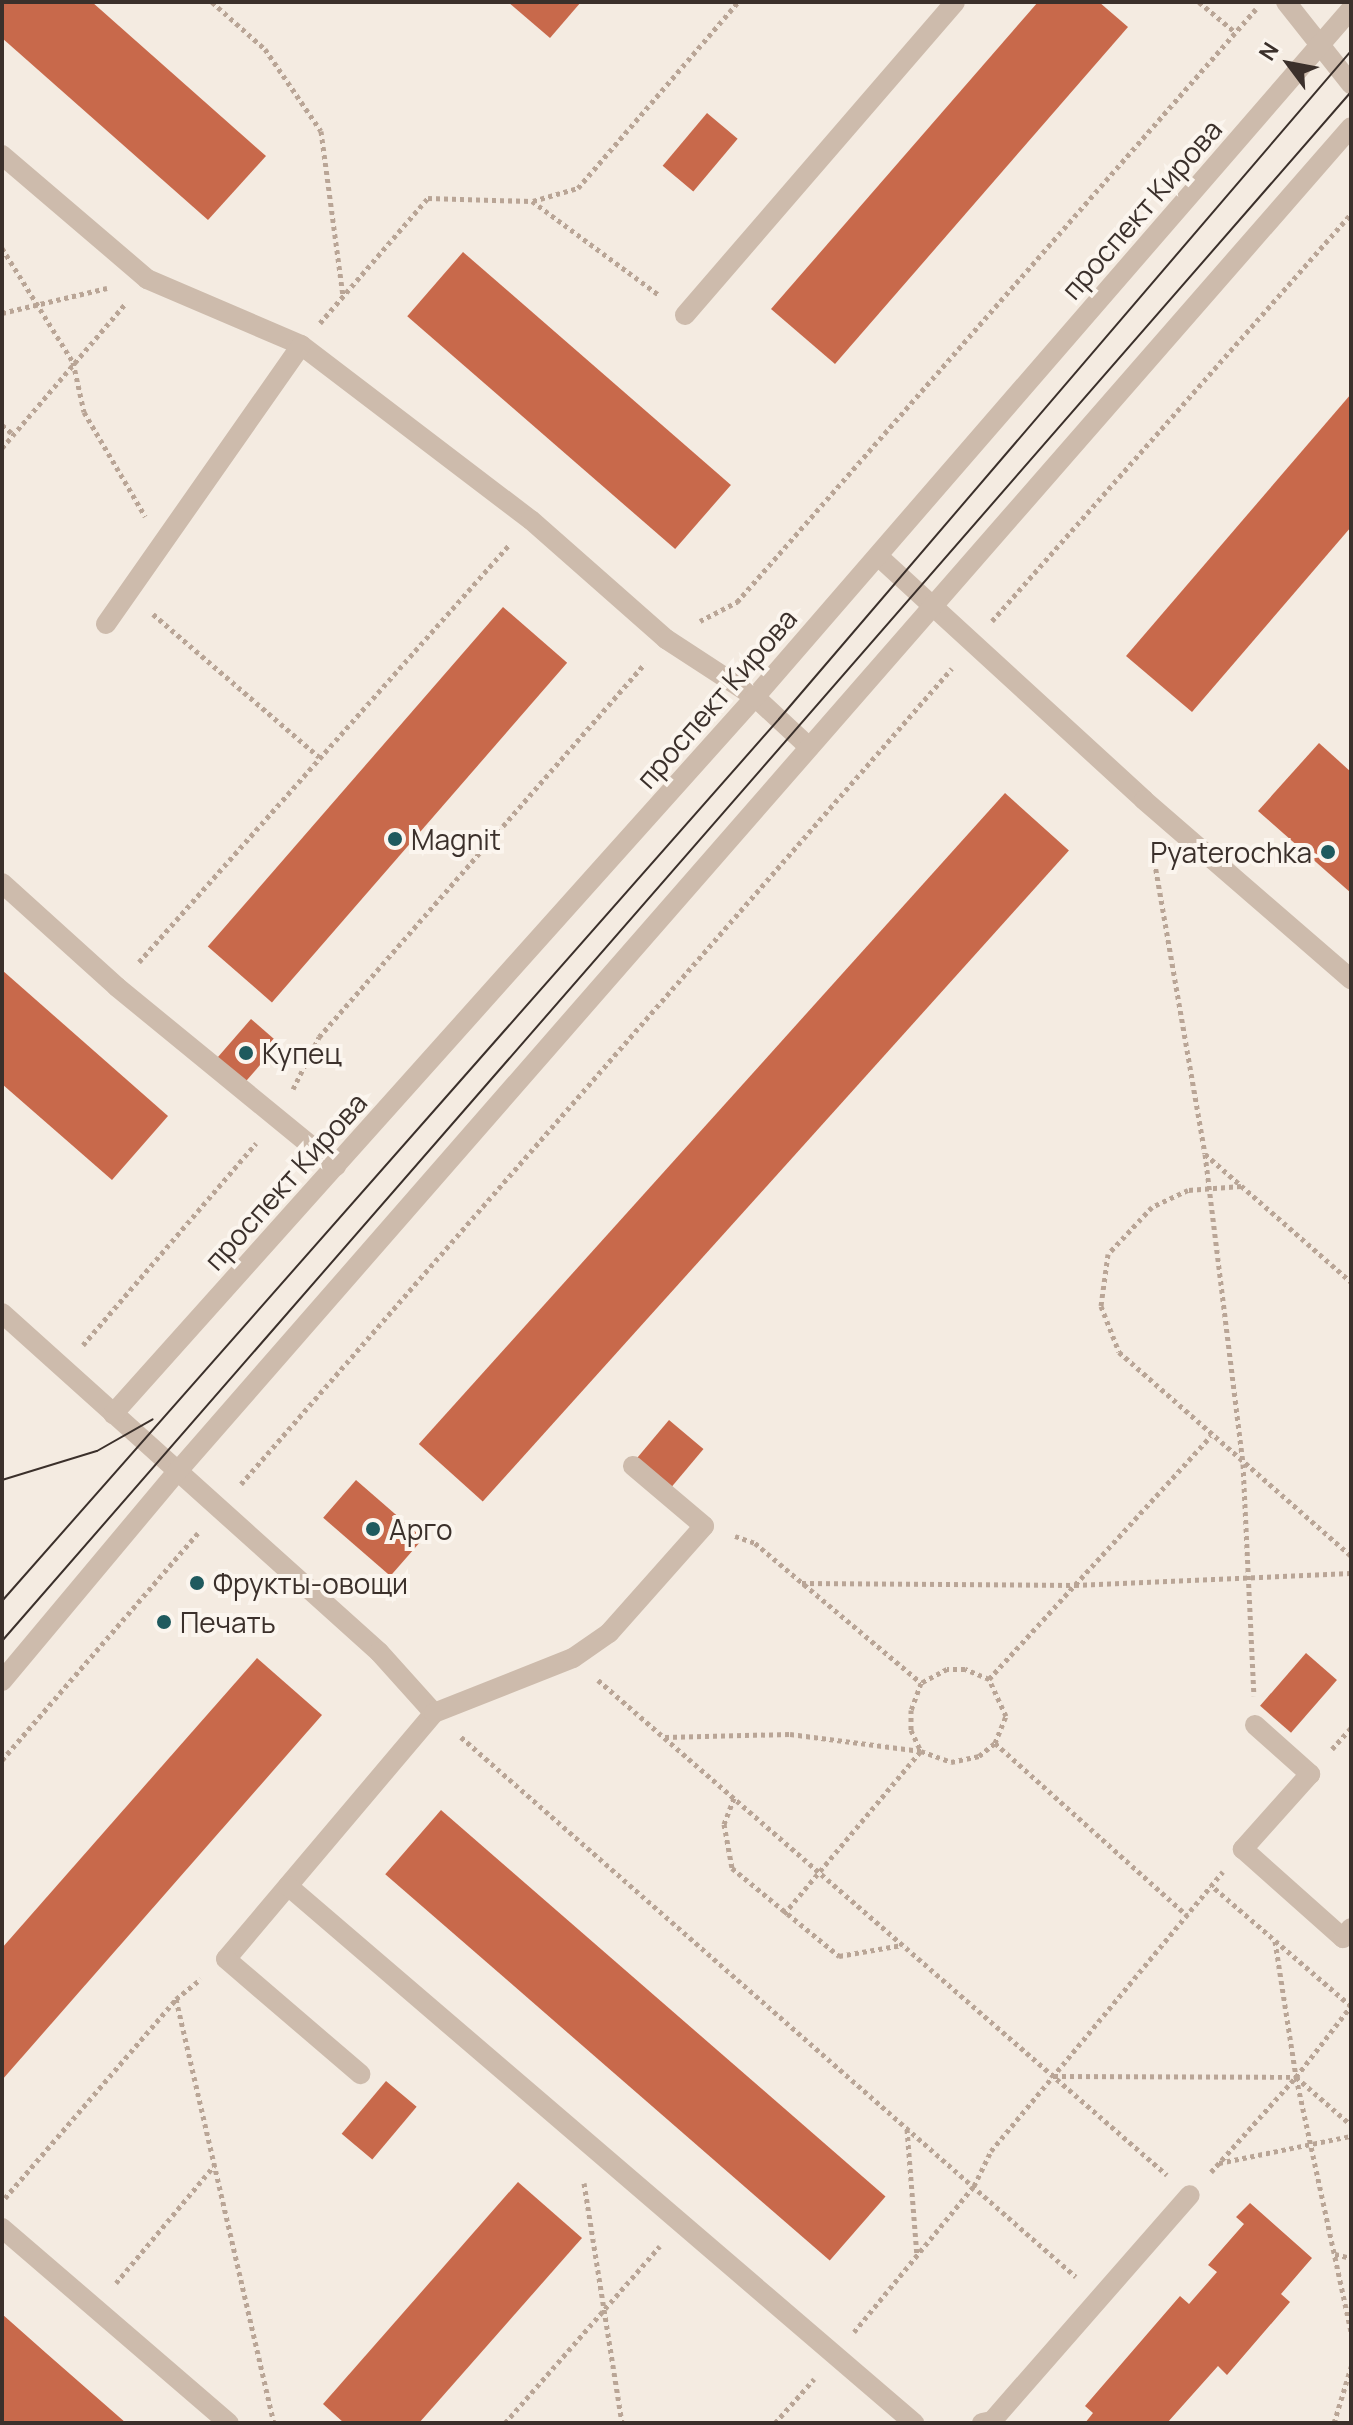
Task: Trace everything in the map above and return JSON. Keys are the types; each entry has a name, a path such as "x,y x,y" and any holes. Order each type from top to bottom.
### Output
{"street":[{"path":"685,315 955,2"},
{"path":"1286,2 1318,47 1351,84"},
{"name":"проспект Кирова","path":"113,1414 755,697 1351,9"},
{"path":"2,1681 177,1472 1351,127"},
{"path":"2,155 147,279 301,345 531,520 666,639 755,697 809,747"},
{"path":"106,624 301,345"},
{"path":"878,556 1144,800 1351,979"},
{"path":"2,883 117,987 336,1166"},
{"path":"2,1313 379,1652 434,1713"},
{"path":"360,2074 226,1959 434,1713 573,1658 609,1633 704,1526 633,1466"},
{"path":"1255,1725 1310,1774 1243,1849 1343,1938 1351,1928"},
{"path":"288,1886 837,2352 914,2423"},
{"path":"982,2423 992,2421 1190,2195"},
{"path":"2,2228 229,2423"}],"path":[{"path":"212,2 265,49 321,131 343,296"},
{"path":"301,345 428,198 532,201 578,188 738,2"},
{"path":"1199,2 1235,32"},
{"path":"62,1367 278,1118 319,1037 666,639 737,602 1262,2"},
{"path":"532,201 685,315"},
{"path":"2,1760 974,641 1351,214"},
{"path":"2,248 73,362 84,412 161,544"},
{"path":"2,313 38,302 147,279"},
{"path":"2,448 147,279"},
{"path":"2,425 14,435"},
{"path":"117,987 531,520"},
{"path":"128,592 319,757"},
{"path":"1144,800 1205,1154 1243,1464 1251,1578 1255,1725"},
{"path":"1205,1154 1351,1282"},
{"path":"1241,1186 1188,1190 1152,1207 1125,1231 1108,1254 1101,1306 1119,1352 1351,1556"},
{"path":"989,1679 1211,1436"},
{"path":"704,1526 755,1543 921,1683"},
{"path":"802,1583 1075,1585 1351,1573"},
{"path":"573,1658 1190,2195 1296,2077 1351,2006 1211,1885"},
{"path":"664,1737 790,1734 921,1751 951,1762 979,1756 995,1743 1006,1716 989,1679 965,1669 947,1669 921,1683 911,1710 911,1730 921,1751"},
{"path":"434,1713 1101,2299"},
{"path":"995,1743 1187,1915"},
{"path":"784,1914 921,1751"},
{"path":"734,1798 724,1824 732,1868 784,1914 839,1956 903,1945"},
{"path":"775,2423 917,2256 974,2186 991,2151 1243,1849"},
{"path":"1274,1940 1296,2077 1351,2331"},
{"path":"2,2202 176,1999 226,1959"},
{"path":"176,1999 274,2423"},
{"path":"1053,2076 1296,2077 1351,2125"},
{"path":"907,2127 917,2256"},
{"path":"575,2130 606,2308 622,2423"},
{"path":"1218,2163 1351,2136"},
{"path":"95,2308 214,2166"},
{"path":"505,2423 682,2221"},
{"path":"1335,2254 1351,2258"},
{"path":"1334,2423 1351,2367"}],"building":[{"path":"2,2 92,2 266,156 208,220 2,38"},
{"path":"508,2 581,2 550,38"},
{"path":"1038,2 1099,2 1128,27 835,364 771,309"},
{"path":"707,113 738,139 693,192 663,166"},
{"path":"463,252 731,485 675,549 407,316"},
{"path":"1351,394 1351,527 1192,712 1126,656"},
{"path":"503,607 567,663 272,1002 208,947"},
{"name":"Pyaterochka","path":"1319,743 1351,772 1351,893 1258,811"},
{"path":"1005,793 1069,851 483,1502 419,1444"},
{"path":"2,970 168,1116 112,1180 2,1084"},
{"name":"Купец","path":"251,1019 279,1043 242,1086 214,1062"},
{"path":"669,1420 703,1449 671,1488 636,1459"},
{"name":"Арго","path":"356,1480 423,1538 390,1576 323,1518"},
{"path":"1306,1653 1337,1680 1291,1733 1260,1706"},
{"path":"257,1658 322,1715 2,2080 2,1948"},
{"path":"441,1810 886,2196 830,2261 385,1874"},
{"path":"386,2081 417,2107 372,2160 342,2134"},
{"path":"518,2182 582,2238 419,2423 344,2423 323,2404"},
{"path":"1250,2203 1312,2258 1281,2294 1290,2302 1227,2375 1218,2366 1167,2423 1085,2423 1093,2413 1085,2406 1180,2296 1189,2304 1217,2272 1208,2265 1244,2224 1236,2217"},
{"path":"2,2314 46,2353 126,2423 2,2423"}],"tram line":[{"path":"2,1601 779,719 1351,51"},
{"path":"2,1641 1351,92"},
{"path":"2,1480 97,1451 153,1419"}],"place":[{"name":"Magnit","path":"395,839"},
{"name":"Pyaterochka","path":"1328,852"},
{"name":"Купец","path":"246,1053"},
{"name":"Арго","path":"373,1529"},
{"name":"Фрукты-овощи","path":"197,1583"},
{"name":"Печать","path":"164,1622"}]}
